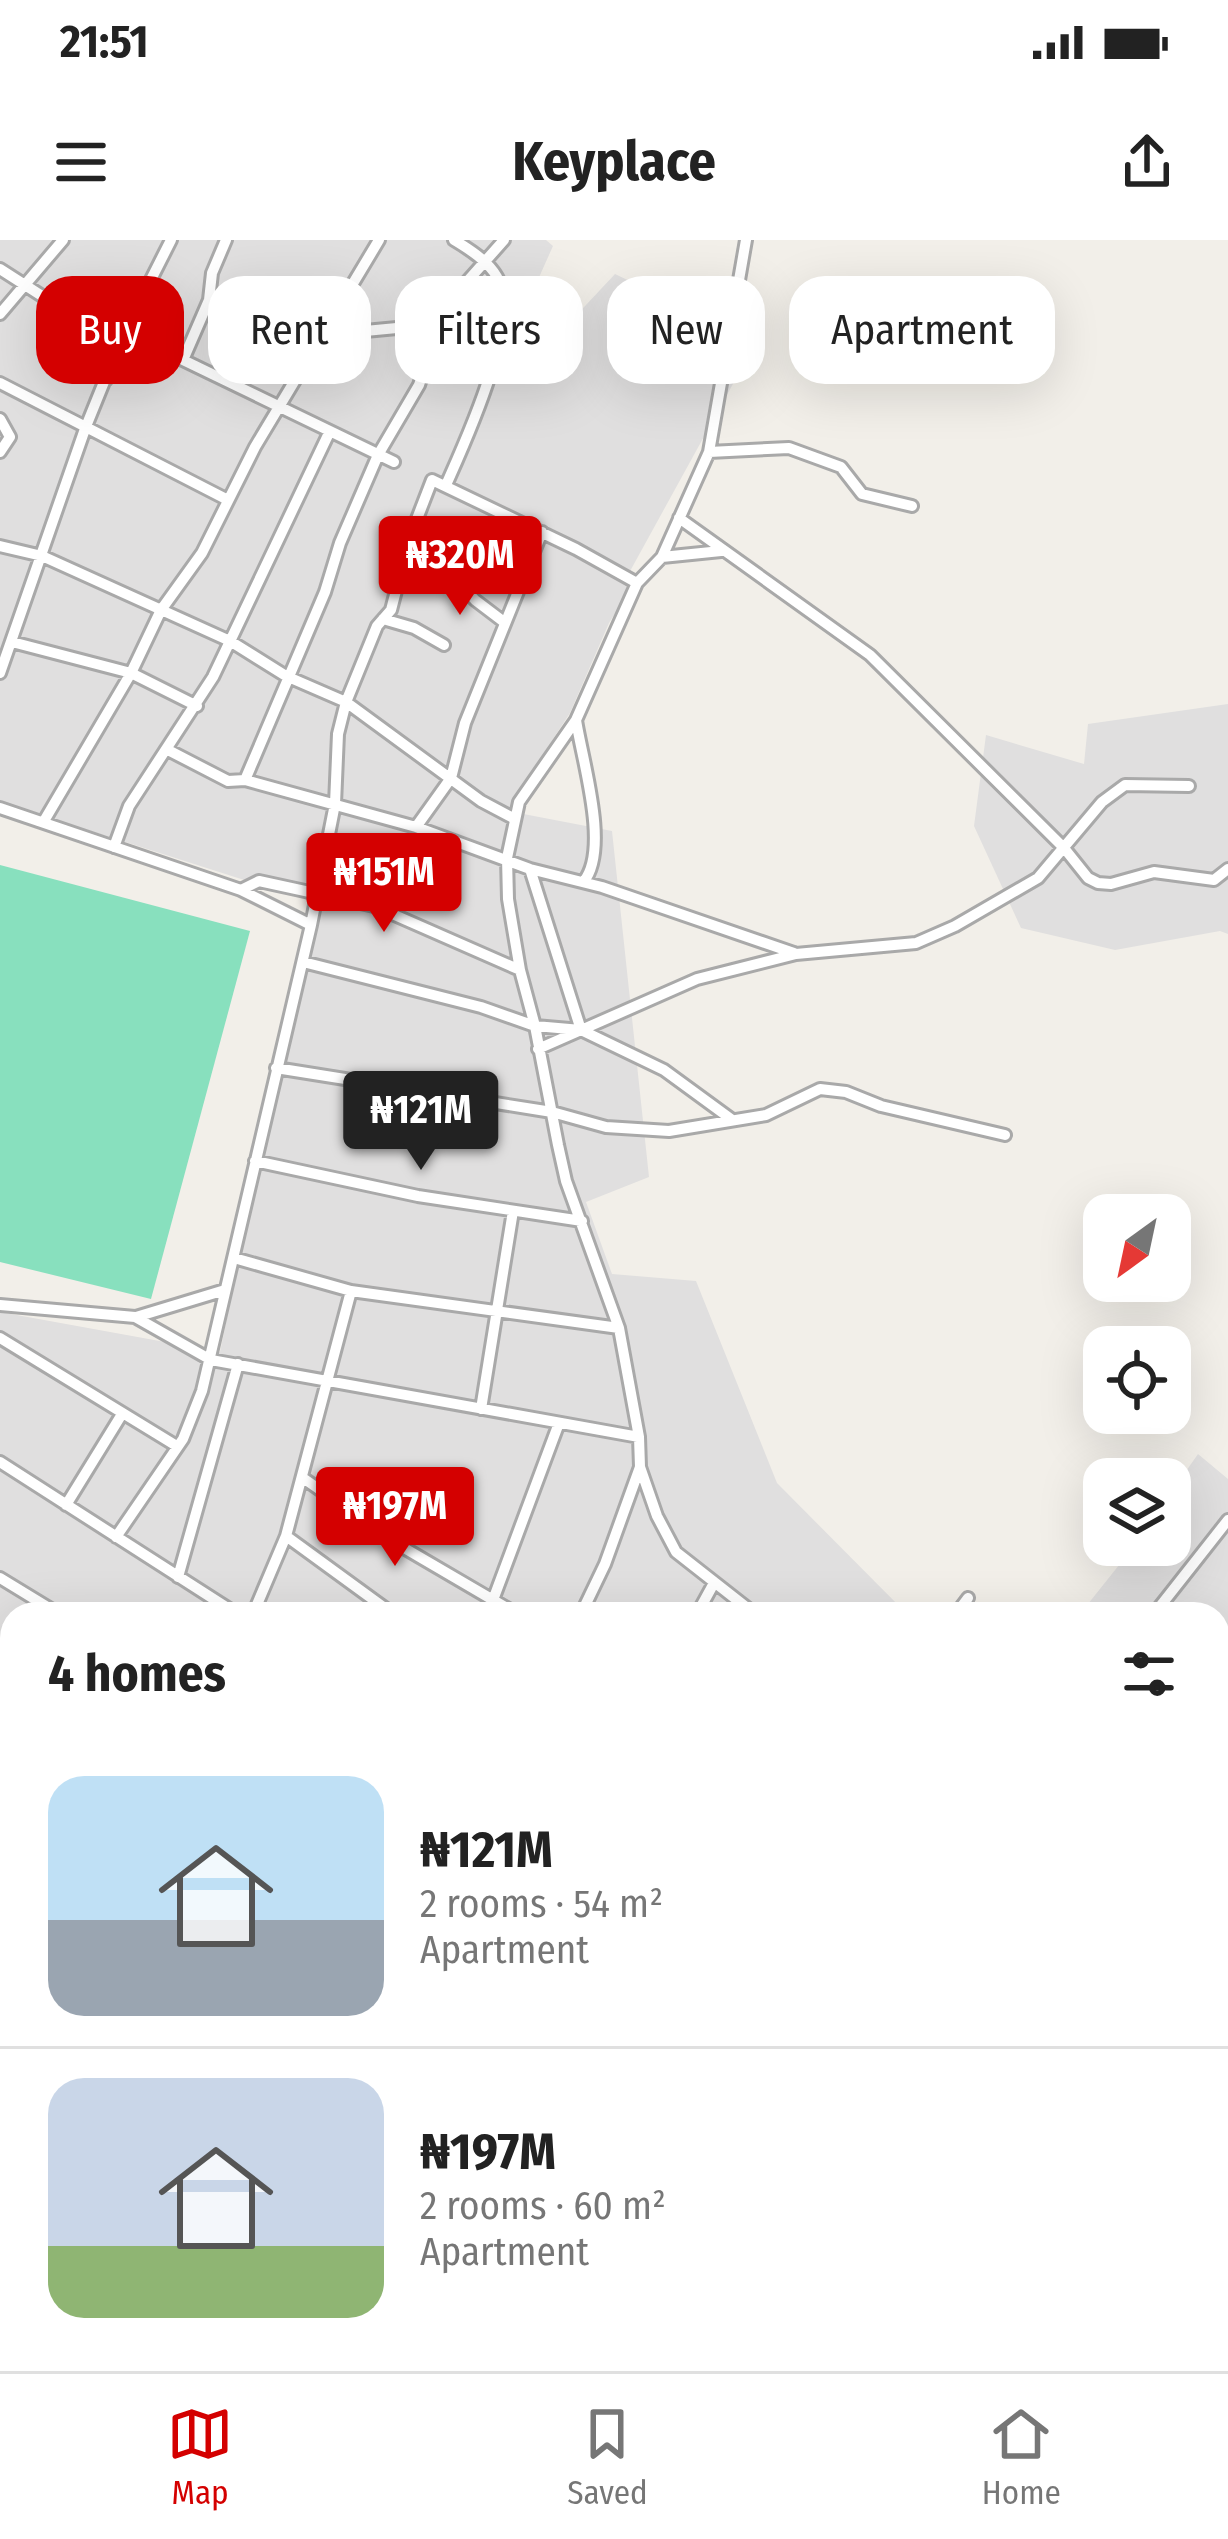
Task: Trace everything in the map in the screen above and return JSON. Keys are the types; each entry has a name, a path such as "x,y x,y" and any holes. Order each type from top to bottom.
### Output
{"street":[{"path":"0,314 63,240"},
{"path":"153,276 171,240"},
{"path":"184,358 209,300 212,273 226,240"},
{"path":"358,276 379,240"},
{"path":"446,485 488,388 502,291 500,280 483,260 454,240"},
{"path":"470,276 504,240"},
{"path":"740,1602 676,1552 656,1516 640,1467 619,1328 566,1181 520,970 508,898 507,858 513,818 530,784 576,720 637,583 662,557 709,452 746,240"},
{"path":"0,269 36,293"},
{"path":"184,360 394,462"},
{"path":"0,383 228,500"},
{"path":"0,673 104,384"},
{"path":"44,821 131,673 161,610 202,553 293,384"},
{"path":"245,779 325,592 377,454 418,384"},
{"path":"0,419 10,436 0,452"},
{"path":"114,847 129,806 197,706 329,433"},
{"path":"709,452 789,448 805,458 841,467 862,494 912,506"},
{"path":"116,1537 190,1427 211,1360 319,891 346,702 391,610 410,537 432,480 637,583"},
{"path":"679,518 870,655 1064,848 1088,878 1112,884 1154,872 1214,880 1228,869"},
{"path":"416,827 451,778 454,755 542,532"},
{"path":"0,546 42,556 230,641 286,676 346,702 481,801 513,818"},
{"path":"662,557 721,551"},
{"path":"450,572 504,622"},
{"path":"383,619 444,645"},
{"path":"8,644 131,673 197,706"},
{"path":"576,720 594,838 595,859 584,881"},
{"path":"166,749 228,781 245,779 416,827 530,869 584,881 796,954"},
{"path":"538,1048 697,979 796,954 916,944 1038,878 1102,802 1125,785 1189,786"},
{"path":"0,808 241,890 311,925"},
{"path":"530,869 581,1030"},
{"path":"241,890 259,880 374,906 520,970"},
{"path":"303,962 481,1007 535,1026 581,1030 664,1070 731,1119"},
{"path":"276,1068 552,1112 606,1127 669,1131 766,1114 820,1089 847,1092 881,1106 1005,1136"},
{"path":"255,1161 418,1196 582,1221"},
{"path":"482,1409 513,1211"},
{"path":"234,1258 351,1291 619,1328"},
{"path":"0,1305 136,1317 225,1289"},
{"path":"259,1602 286,1536 351,1291"},
{"path":"136,1317 211,1360 639,1437"},
{"path":"0,1338 175,1445"},
{"path":"178,1577 238,1364"},
{"path":"66,1505 122,1414"},
{"path":"494,1600 559,1423"},
{"path":"0,1462 218,1602"},
{"path":"587,1602 640,1467"},
{"path":"303,1478 399,1545 497,1602"},
{"path":"1167,1602 1228,1520"},
{"path":"286,1536 377,1602"},
{"path":"0,1577 40,1602"},
{"path":"703,1602 714,1582"},
{"path":"965,1602 968,1598"}],"shaded area":[{"path":"0,240 546,240 553,246 540,276 395,276 395,384 583,384 583,308 607,283 607,384 733,384 629,573 624,599 570,713 519,791 513,812 612,831 649,1177 586,1202 612,1274 696,1281 777,1483 895,1602 0,1602 0,1312 220,1352 313,902 0,802"},
{"path":"1228,704 1228,934 1220,931 1115,950 1021,928 974,826 986,735 1084,764 1088,724"},
{"path":"1198,1454 1228,1479 1228,1602 1090,1602 1118,1566 1191,1566 1191,1464"}],"green space":[{"path":"0,865 250,931 151,1299 0,1262"}]}
